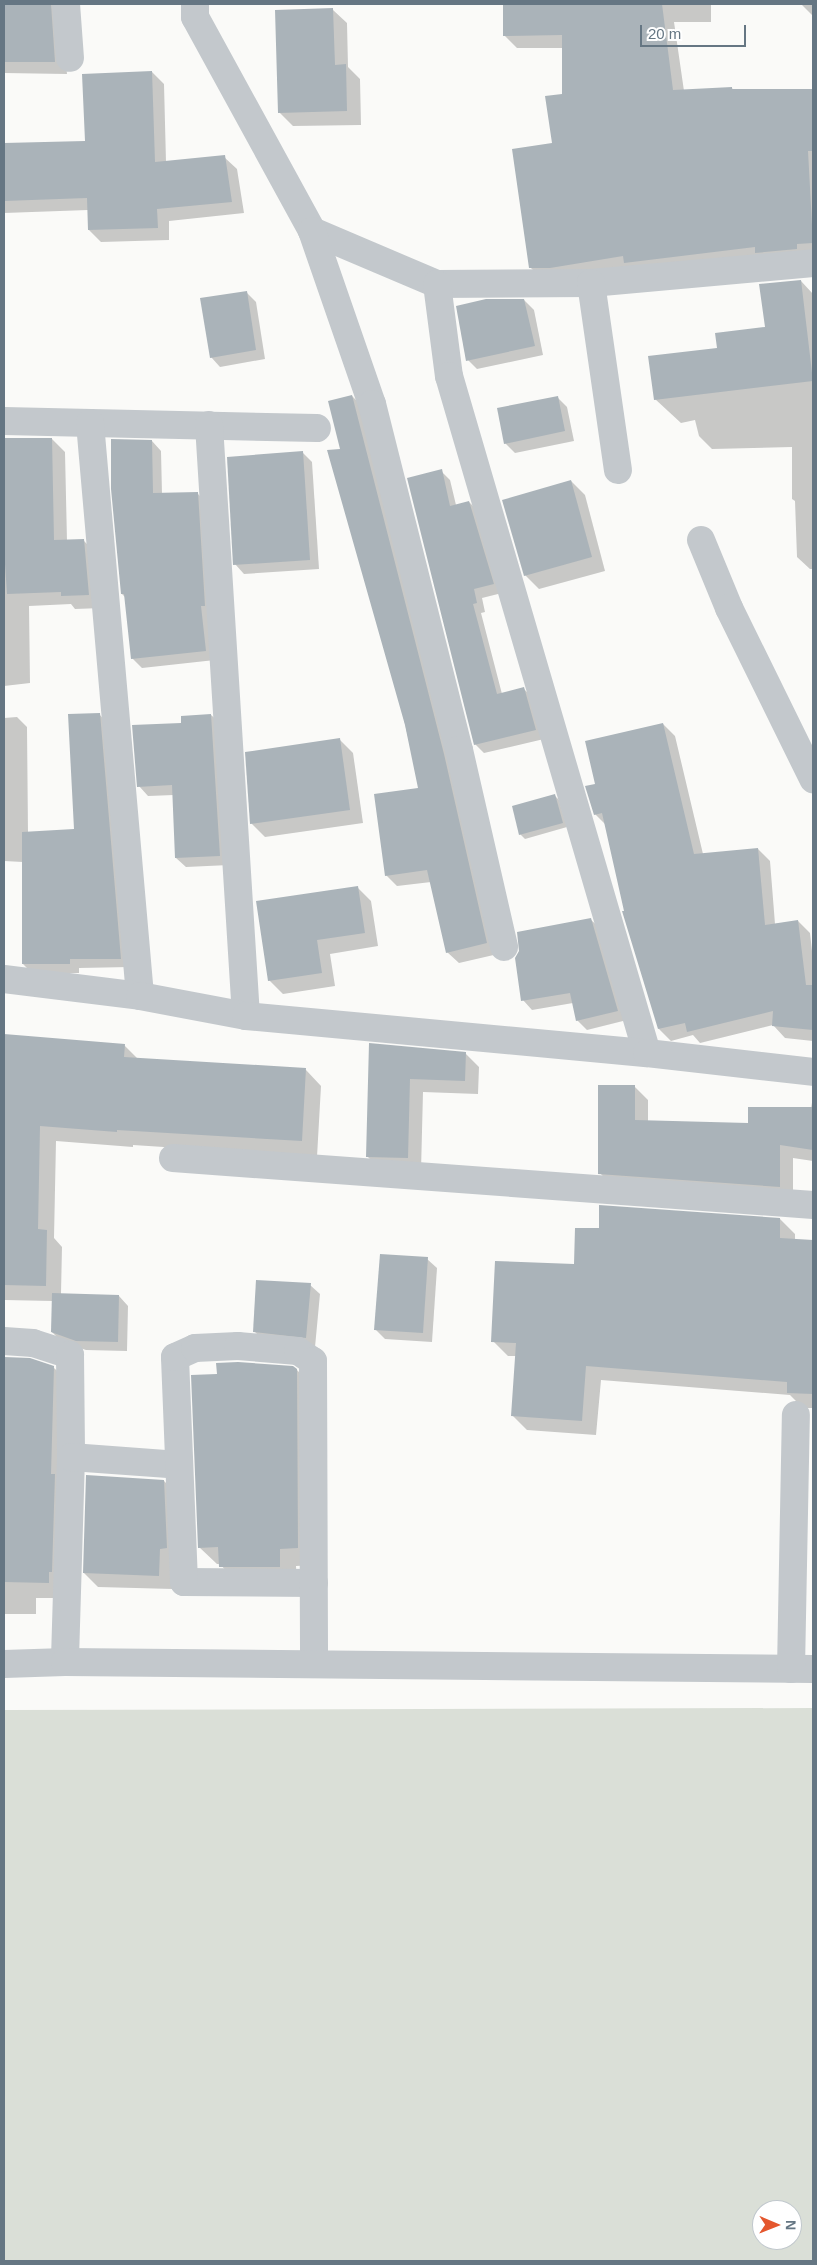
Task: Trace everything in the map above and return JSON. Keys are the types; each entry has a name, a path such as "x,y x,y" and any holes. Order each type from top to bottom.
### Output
{"street":[{"path":"66,4 70,58"},
{"path":"195,4 195,17 312,231 372,404 459,750 504,947"},
{"path":"312,231 437,284 591,284 813,271"},
{"path":"437,284 449,376 647,1053"},
{"path":"591,284 618,470"},
{"path":"4,421 317,428"},
{"path":"90,423 140,996"},
{"path":"209,425 246,1016"},
{"path":"702,540 729,608 813,779"},
{"path":"4,979 140,996 246,1016 647,1053 813,1072"},
{"path":"173,1158 813,1205"},
{"path":"4,1341 33,1343 70,1355 71,1457 65,1662"},
{"path":"314,1583 184,1582 175,1357 195,1348 238,1346 298,1351 313,1361 314,1583 314,1664"},
{"path":"4,1664 65,1662 802,1669 796,1414"},
{"path":"71,1457 179,1465"}],"shaded area":[{"path":"813,1708 813,2261 4,2261 4,1710"}],"building":[{"path":"4,4 51,4 55,62 4,62"},
{"path":"503,4 662,4 673,90 732,87 732,89 813,89 813,151 808,151 813,243 797,244 797,249 755,253 755,247 624,263 623,256 550,268 529,268 512,149 552,143 545,96 562,94 562,35 503,36"},
{"path":"333,8 335,65 346,64 347,111 278,113 275,10"},
{"path":"152,71 155,162 225,155 232,202 157,209 158,228 88,230 87,198 4,201 4,143 85,141 82,74"},
{"path":"801,280 813,381 654,400 648,356 717,348 715,333 765,327 759,284"},
{"path":"247,291 256,350 210,358 200,298"},
{"path":"486,299 524,299 535,346 466,361 456,306"},
{"path":"352,395 444,754 487,943 446,953 427,870 385,876 374,794 418,788 405,725 327,450 340,449 328,401"},
{"path":"558,396 565,431 504,444 497,408"},
{"path":"4,438 52,438 54,540 84,539 89,595 61,596 61,592 7,594 4,549"},
{"path":"111,439 152,440 153,493 198,492 205,606 201,606 206,651 131,659 124,594 121,594 111,489"},
{"path":"303,451 310,560 233,565 227,457"},
{"path":"442,469 450,506 469,501 494,584 474,589 477,603 473,604 497,694 524,687 536,730 474,745 407,478"},
{"path":"571,480 592,557 524,576 502,500"},
{"path":"100,713 121,959 70,959 70,964 22,964 22,832 74,829 68,714"},
{"path":"211,714 220,856 175,858 172,785 137,787 132,725 181,723 181,716"},
{"path":"663,723 694,854 758,848 765,925 798,920 806,985 813,985 813,1030 772,1026 773,1011 687,1032 685,1023 658,1029 622,911 624,911 602,813 594,815 585,786 595,784 585,741"},
{"path":"340,738 350,810 250,824 245,752"},
{"path":"555,794 563,823 519,835 512,806"},
{"path":"358,886 365,933 317,940 322,973 268,981 256,901"},
{"path":"591,918 618,1011 576,1021 570,993 521,1001 515,958 519,951 517,932"},
{"path":"4,1034 125,1044 124,1057 306,1068 302,1141 117,1130 117,1132 40,1126 38,1229 47,1230 46,1286 4,1285"},
{"path":"369,1043 466,1052 465,1081 410,1079 408,1158 366,1157"},
{"path":"598,1085 635,1085 635,1120 748,1123 748,1107 813,1107 813,1150 780,1145 780,1187 598,1174"},
{"path":"599,1205 780,1218 780,1238 813,1240 813,1394 787,1393 787,1382 586,1366 582,1421 511,1416 516,1343 491,1342 495,1261 574,1264 575,1228 599,1228"},
{"path":"380,1254 428,1257 423,1333 374,1330"},
{"path":"256,1280 311,1283 306,1338 253,1332"},
{"path":"52,1293 119,1295 118,1342 76,1341 51,1332"},
{"path":"4,1357 30,1358 54,1366 51,1474 55,1474 52,1572 49,1572 49,1583 4,1582"},
{"path":"238,1362 293,1366 297,1369 298,1548 280,1549 280,1567 219,1567 218,1547 198,1548 191,1375 217,1374 216,1363"},
{"path":"86,1475 164,1480 167,1548 160,1549 159,1576 83,1573"}]}
